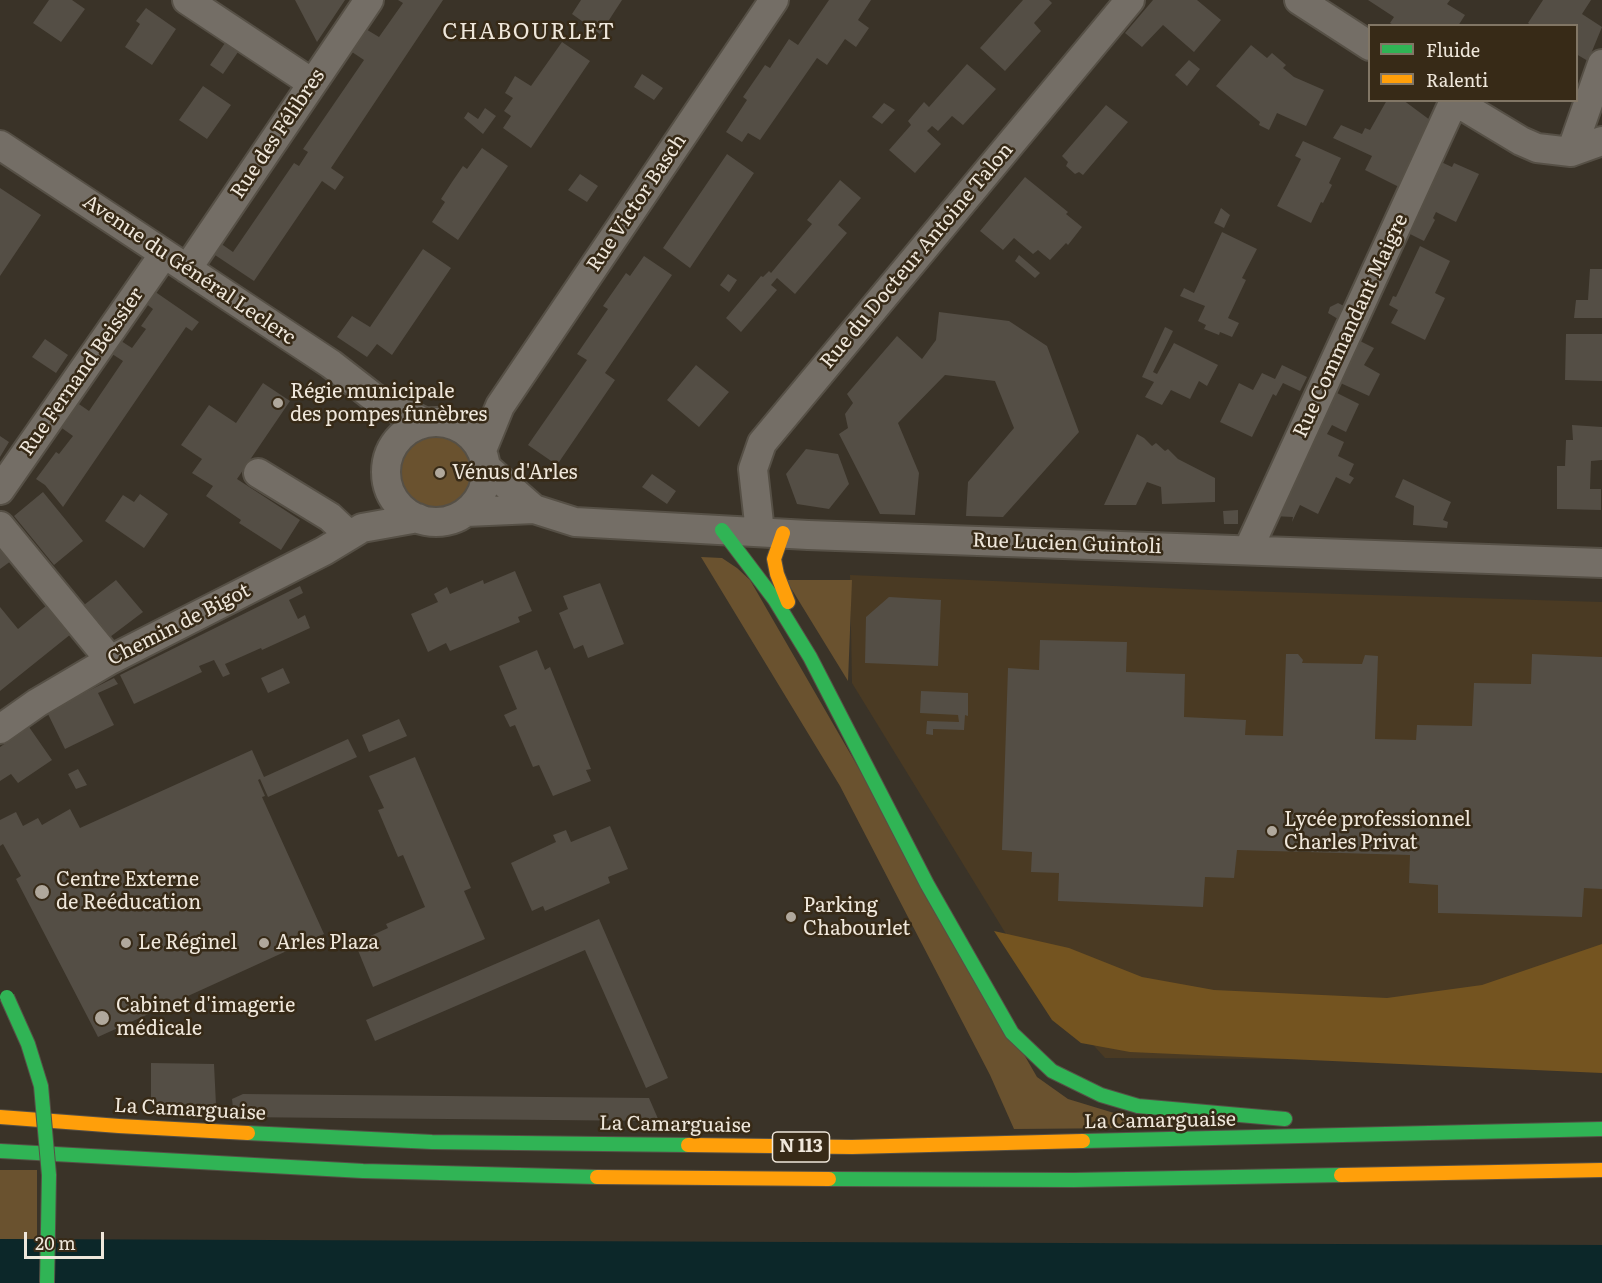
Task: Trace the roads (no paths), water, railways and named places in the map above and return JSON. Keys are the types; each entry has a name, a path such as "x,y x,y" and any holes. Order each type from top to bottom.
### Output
{"main road":[{"path":"722,530 775,600 810,657 927,884 996,1008 1012,1033 1032,1054 1052,1071 1076,1084 1101,1095 1138,1106 1302,1120"},
{"path":"772,533 777,574 810,657"},
{"path":"7,997 28,1044 41,1086 49,1175 47,1283"},
{"name":"La Camarguaise","path":"0,1117 118,1126 432,1142 852,1147 1602,1129"},
{"path":"1350,1121 1602,1129"},
{"name":"N 113","path":"0,1151 363,1171 666,1179 1074,1180 1602,1170"}],"street":[{"path":"187,0 312,83"},
{"name":"Rue des Félibres","path":"175,261 217,225 369,0"},
{"name":"Rue Victor Basch","path":"484,459 500,406 774,0"},
{"name":"Rue du Docteur Antoine Talon","path":"772,533 753,469 762,443 1130,0"},
{"path":"1299,0 1368,45"},
{"path":"1571,152 1602,64"},
{"name":"Rue Commandant Maigre","path":"1248,550 1453,102"},
{"path":"1455,102 1537,148 1602,159"},
{"path":"1571,152 1602,141"},
{"name":"Avenue du Général Leclerc","path":"2,152 175,261 331,364 376,399 426,423"},
{"name":"Rue Fernand Beissier","path":"0,490 175,261"},
{"name":"Avenue du Général Leclerc","path":"376,399 399,439"},
{"name":"Rue Victor Basch","path":"458,427 500,406"},
{"path":"442,422 458,427 472,436 484,459 485,484 478,500 466,512 451,520 434,522 418,518 404,510 394,499 388,484 387,468 390,453 399,439 411,429 426,423 442,422"},
{"name":"Rue Lucien Guintoli","path":"484,459 534,509"},
{"path":"258,473 340,525 356,532 388,484"},
{"name":"Rue Lucien Guintoli","path":"466,512 534,509 575,522 772,533 1602,562"},
{"name":"Chemin de Bigot","path":"0,729 37,703 110,660 356,532 418,518"},
{"path":"0,526 110,660"}],"water":[{"path":"0,1239 1602,1245 1602,1283 0,1283"}],"place":[{"name":"Régie municipale des pompes funèbres","path":"278,403"},
{"name":"Vénus d'Arles","path":"440,473"},
{"name":"Lycée professionnel Charles Privat","path":"1272,831"},
{"name":"Centre Externe de Reéducation","path":"42,892"},
{"name":"Parking Chabourlet","path":"791,917"},
{"name":"Le Réginel","path":"126,943"},
{"name":"Arles Plaza","path":"264,943"},
{"name":"Cabinet d'imagerie médicale","path":"102,1018"}],"district":[{"name":"CHABOURLET","path":"529,33"}]}
